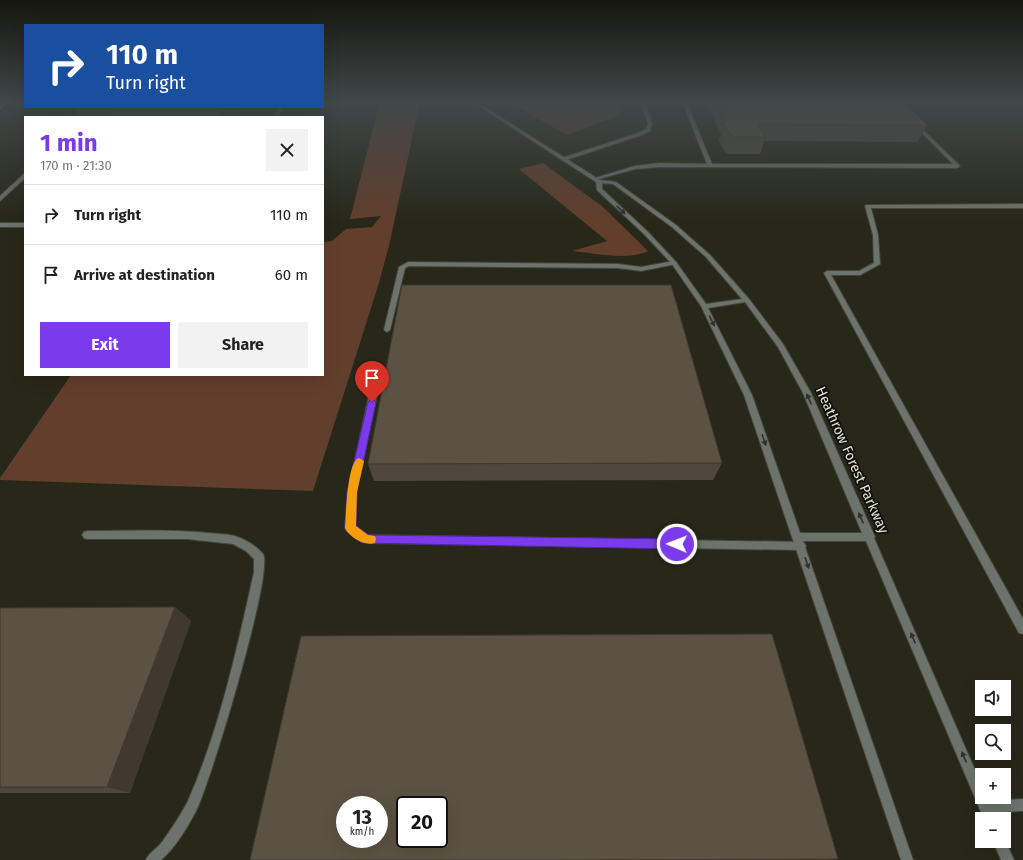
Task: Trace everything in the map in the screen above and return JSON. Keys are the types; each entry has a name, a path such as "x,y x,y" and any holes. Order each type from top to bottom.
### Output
{"street":[{"name":"Heathrow Forest Parkway","path":"536,141 598,180 614,183 674,226 708,256 747,300 780,346 807,393 987,812"},
{"path":"564,159 618,141"},
{"path":"701,141 710,164"},
{"path":"907,860 798,537 748,395 704,306 674,263 646,233 599,189 598,180 627,170 651,165 957,166 933,141"},
{"path":"0,199 24,176"},
{"path":"1023,206 868,206 875,226 878,249 877,264 860,274 827,273 1023,629"},
{"path":"0,225 24,226"},
{"path":"387,330 402,267 408,264 618,266 641,269 674,263"},
{"path":"704,306 747,300"},
{"path":"378,372 352,492 350,528 366,539 801,546"},
{"path":"87,535 187,535 234,540 249,548 259,557 259,572 240,658 214,747 192,806 166,847 152,860"},
{"path":"798,537 870,537"},
{"path":"985,807 1023,805"},
{"path":"1002,848 1008,860"}],"shaded area":[{"path":"370,141 411,141 389,246 378,286 313,491 0,480 70,376 324,376 324,242 332,241 346,229 372,227 381,216 350,219"},
{"path":"543,163 603,207 648,251 631,256 621,256 572,251 607,241 519,169"}],"building":[{"path":"402,285 671,285 722,463 368,464"},
{"path":"175,607 107,787 0,787 0,608"},
{"path":"772,634 838,859 556,860 250,860 301,636"}],"slow traffic":[{"path":"359,461 352,492 350,528 366,539 371,539"}],"route":[{"path":"372,402 352,492 350,528 366,539 677,544"}]}
